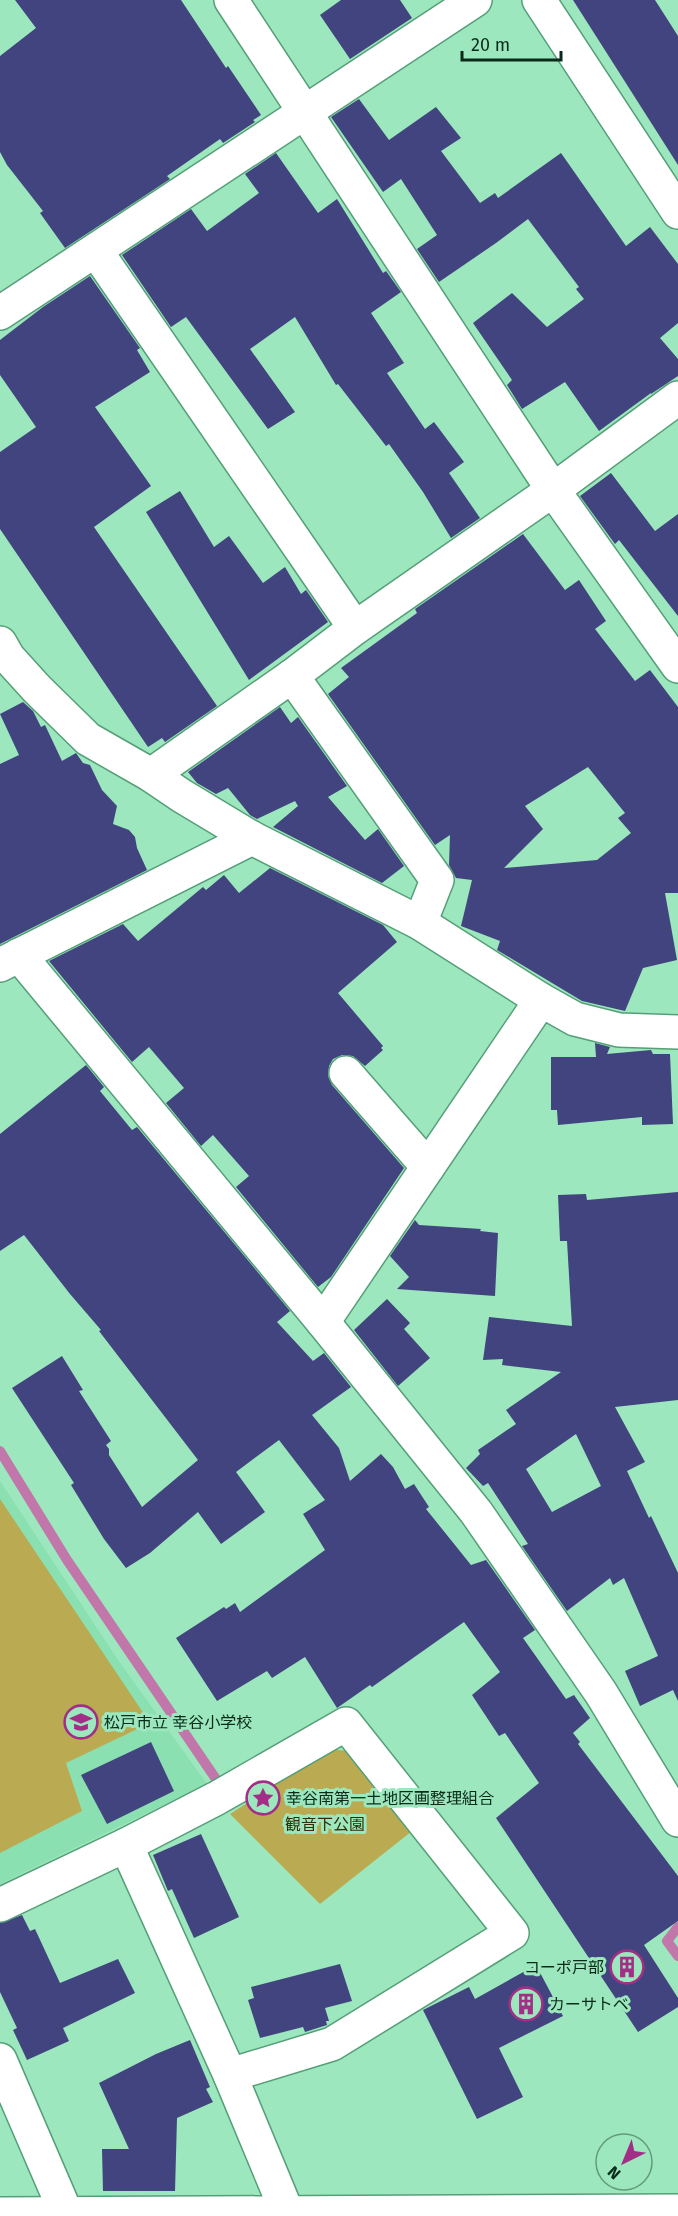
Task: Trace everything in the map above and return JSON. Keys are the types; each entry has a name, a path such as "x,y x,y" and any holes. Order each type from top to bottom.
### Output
{"street":[{"path":"231,0 553,490 678,666"},
{"path":"0,313 475,0"},
{"path":"539,0 678,212"},
{"path":"96,251 355,628"},
{"path":"151,775 292,676 355,628 553,490 678,398"},
{"path":"0,643 8,657 37,689 88,739 252,838 420,923 575,1019 619,1030 678,1032"},
{"path":"292,676 437,880 420,923"},
{"path":"252,838 10,960 323,1322 477,1512 601,1693 678,1820"},
{"path":"323,1322 541,1000"},
{"path":"346,1073 428,1167"},
{"path":"0,1905 126,1845 217,1798 346,1724 512,1933 332,2044 230,2075"},
{"path":"126,1845 230,2075 286,2212"},
{"path":"0,2060 66,2213"},
{"path":"0,2214 286,2212 452,2214 678,2211"}],"shaded area":[{"name":"松戸市立 幸谷小学校","path":"0,1481 118,1660 207,1784 0,1884"}],"green space":[{"name":"松戸市立 幸谷小学校","path":"0,1499 150,1723 66,1763 82,1811 0,1853"},
{"name":"観音下公園","path":"331,1749 347,1751 412,1831 320,1904 230,1814"}],"building":[{"path":"15,0 181,0 226,68 228,66 261,115 253,120 255,122 223,143 220,139 167,176 170,179 65,248 40,213 43,211 7,165 0,152 0,56 36,28"},
{"path":"341,0 400,0 412,18 350,59 320,15"},
{"path":"573,0 655,0 678,36 678,165"},
{"path":"359,99 389,140 436,107 461,138 441,151 480,203 495,193 498,198 561,153 626,246 650,227 678,264 678,323 660,338 678,359 678,376 599,431 565,382 522,409 507,385 512,380 473,323 512,293 547,327 584,299 576,289 579,287 528,219 439,282 417,249 437,235 401,179 383,192 331,117"},
{"path":"276,153 318,213 337,199 383,273 386,271 401,292 371,313 404,363 387,373 425,429 434,422 464,462 449,473 480,518 451,538 423,492 389,444 386,446 338,384 336,385 295,317 250,349 295,412 268,429 186,317 171,327 122,255 191,209 207,231 259,193 245,174"},
{"path":"90,276 140,348 137,350 150,372 95,407 151,486 94,527 217,706 165,742 162,738 148,747 0,529 0,452 36,427 0,375 0,340 43,307"},
{"path":"611,473 655,531 678,514 678,616 619,540 615,544 580,496"},
{"path":"180,491 214,547 229,536 263,583 285,567 301,594 306,590 328,622 249,680 146,512"},
{"path":"523,534 565,590 579,580 606,621 595,629 635,681 650,670 678,707 678,893 665,893 677,960 643,968 625,1011 582,1001 497,950 500,941 461,926 472,880 456,878 449,865 450,835 435,845 328,694 349,677 341,668 417,613 415,609","holes":["588,767 625,813 618,818 631,833 597,860 504,868 543,829 525,806"]},
{"path":"23,702 33,711 41,727 45,725 62,761 76,753 83,763 90,765 102,790 117,806 113,824 129,830 135,837 137,848 147,870 0,944 0,764 19,755 0,714"},
{"path":"280,707 291,723 298,717 347,786 328,797 365,840 378,829 404,866 382,883 273,827 298,806 295,801 257,819 250,815 228,788 216,794 197,783 188,772"},
{"path":"270,868 383,925 397,942 338,993 383,1046 381,1048 383,1050 365,1066 353,1056 342,1055 333,1059 329,1066 328,1076 332,1085 404,1168 331,1277 318,1287 236,1187 249,1176 213,1135 201,1146 166,1103 184,1088 149,1047 132,1062 49,961 123,924 138,941 203,887 206,890 224,875 239,893"},
{"path":"595,1043 610,1047 607,1054 651,1050 653,1054 670,1054 673,1124 642,1125 642,1117 558,1125 557,1110 551,1110 551,1057 596,1057"},
{"path":"86,1065 104,1087 100,1091 132,1130 137,1127 290,1311 277,1322 313,1361 324,1353 351,1387 312,1415 339,1448 350,1481 381,1454 393,1467 405,1489 414,1484 429,1507 426,1509 471,1565 486,1560 535,1630 523,1638 566,1699 574,1695 590,1718 573,1733 580,1742 578,1744 678,1876 678,1921 644,1945 678,1998 678,2007 638,2032 496,1818 539,1783 505,1733 499,1736 472,1695 500,1672 464,1622 372,1687 370,1685 337,1708 305,1657 272,1678 267,1671 217,1701 176,1638 224,1607 226,1609 235,1603 240,1612 325,1550 303,1514 325,1500 279,1440 236,1472 265,1512 221,1544 198,1512 150,1553 126,1568 104,1539 71,1485 74,1483 12,1388 62,1356 83,1390 79,1391 111,1441 106,1445 109,1455 142,1507 198,1460 99,1331 101,1330 24,1235 0,1251 0,1134"},
{"path":"678,1192 678,1400 615,1407 645,1462 627,1471 678,1573 678,1701 673,1690 640,1706 625,1671 658,1656 624,1578 613,1585 610,1578 567,1611 522,1546 528,1544 488,1483 483,1486 466,1468 480,1454 478,1450 516,1424 506,1410 561,1372 502,1365 503,1359 483,1360 489,1317 572,1326 567,1241 560,1241 558,1195 586,1194 587,1200","holes":["576,1434 601,1486 552,1512 526,1469"]},
{"path":"415,1220 419,1225 481,1229 480,1231 498,1233 495,1296 397,1289 409,1277 390,1256"},
{"path":"387,1299 410,1323 404,1329 430,1358 398,1386 354,1330"},
{"path":"151,1742 174,1791 107,1824 81,1775"},
{"path":"201,1834 239,1917 194,1938 172,1889 168,1891 153,1855"},
{"path":"22,1915 30,1931 35,1929 60,1983 118,1959 135,1993 63,2028 69,2041 27,2060 13,2030 17,2028 0,1992 0,1923"},
{"path":"340,1964 352,2001 325,2008 329,2021 326,2021 327,2025 305,2032 303,2027 260,2038 248,2000 254,1998 251,1987"},
{"path":"536,1965 563,2016 499,2048 523,2097 477,2119 423,2010 469,1987 475,1999"},
{"path":"190,2040 210,2087 206,2089 213,2102 177,2118 175,2191 103,2191 102,2149 129,2149 99,2083 156,2054"}],"waterway":[{"path":"0,1451 67,1560 218,1782"},
{"path":"678,1927 667,1941 678,1956"}],"place":[{"name":"松戸市立 幸谷小学校","path":"81,1722"},
{"name":"幸谷南第一土地区画整理組合","path":"263,1798"},
{"name":"コーポ戸部","path":"627,1967"},
{"name":"カーサトベ","path":"526,2004"}]}
